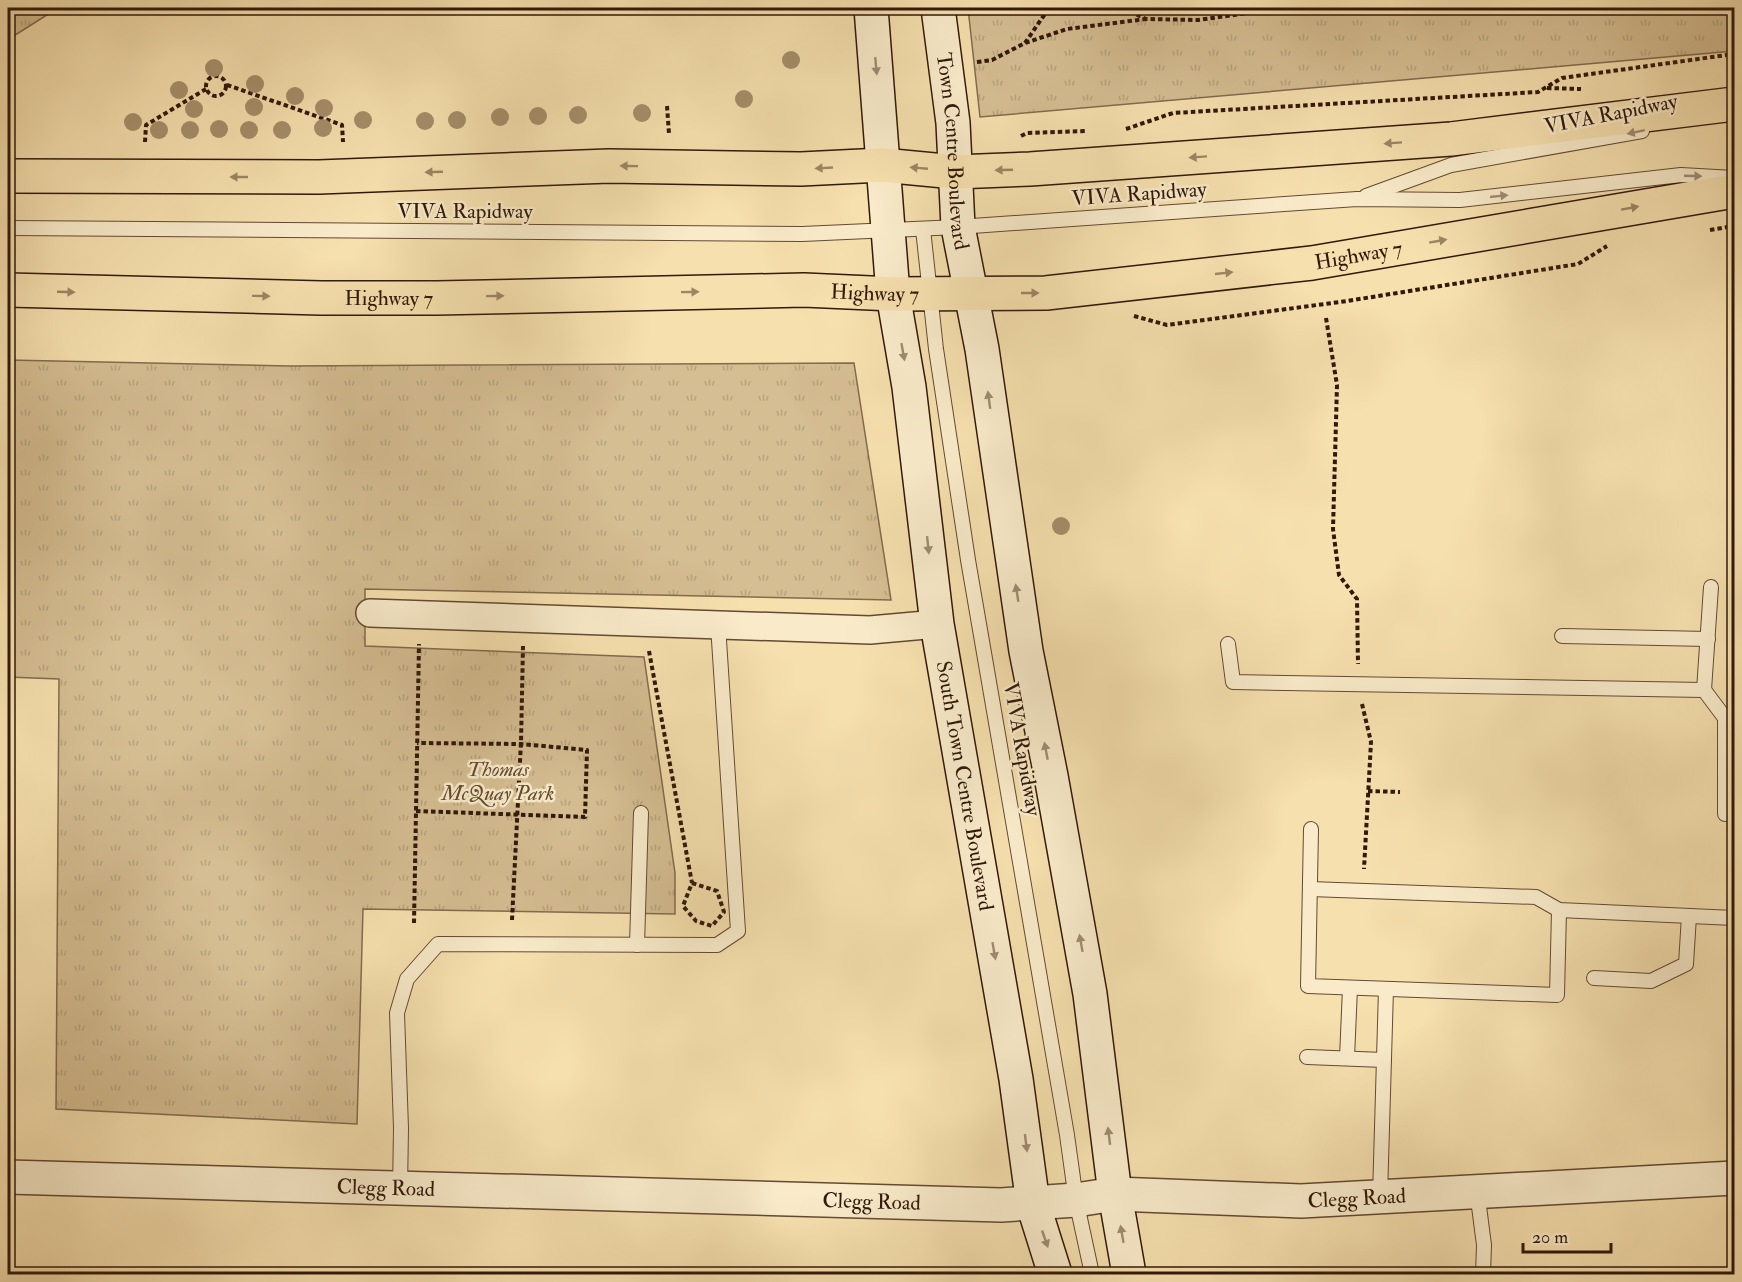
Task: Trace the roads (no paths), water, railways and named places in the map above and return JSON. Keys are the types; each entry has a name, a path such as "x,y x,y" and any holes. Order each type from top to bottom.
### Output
{"main road":[{"path":"871,8 892,294"},
{"name":"Town Centre Boulevard","path":"938,8 953,123 958,227 972,293"},
{"path":"8,176 319,177 609,166 801,169 882,165 955,172 1030,169 1451,139 1734,104"},
{"name":"Highway 7","path":"8,290 321,298 804,290 892,294 1046,293 1312,263 1734,191"},
{"path":"972,293 1026,651 1090,994 1115,1194 1129,1275"},
{"name":"South Town Centre Boulevard","path":"892,294 909,387 937,624 1016,1079 1033,1204 1055,1275"},
{"name":"Clegg Road","path":"8,1177 1001,1205 1076,1200 1115,1194 1301,1201 1734,1178"}],"street":[{"path":"370,613 870,630 937,624"}],"lane":[{"name":"VIVA Rapidway","path":"1357,199 1451,165 1607,138 1734,110"},
{"name":"VIVA Rapidway","path":"8,228 778,234 887,232 1357,199 1460,200 1681,175 1734,177"},
{"name":"VIVA Rapidway","path":"923,229 936,348 968,560 1065,1123 1076,1200 1092,1275"},
{"path":"1712,587 1704,690 1725,718 1725,814"},
{"path":"400,1189 401,1128 397,1013 407,979 438,944 717,945 738,931 718,625"},
{"path":"1562,636 1708,639"},
{"path":"1228,644 1233,682 1704,690"},
{"path":"637,945 641,813"},
{"path":"1311,829 1308,987 1557,995 1559,910"},
{"path":"1310,890 1536,897 1559,910 1734,918"},
{"path":"1594,978 1651,981 1686,963 1689,916"},
{"path":"1347,1058 1350,988"},
{"path":"1380,1197 1386,989"},
{"path":"1307,1057 1384,1060"},
{"path":"1477,1191 1484,1245 1483,1275"}],"park label":[{"name":"Thomas McQuay Park","path":"498,781"}]}
